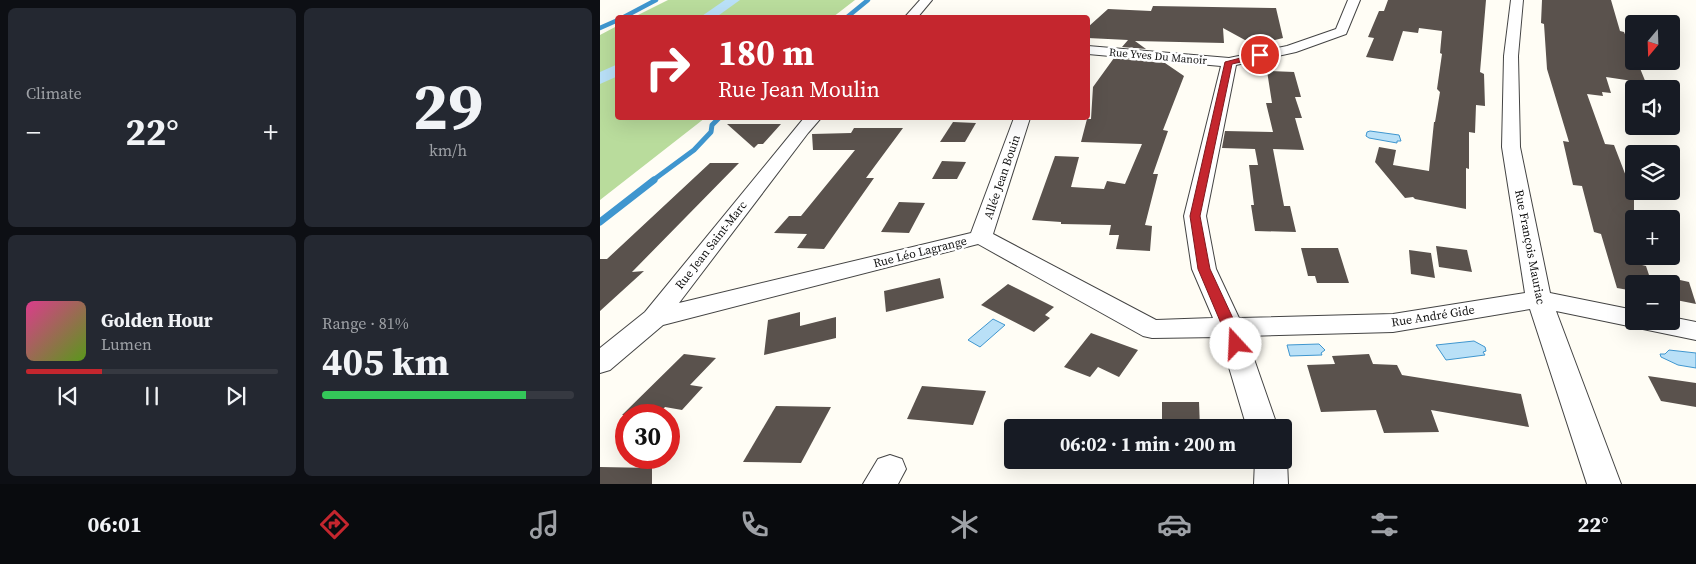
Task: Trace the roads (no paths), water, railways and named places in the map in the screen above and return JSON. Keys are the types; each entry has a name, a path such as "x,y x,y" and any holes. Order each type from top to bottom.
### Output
{"street":[{"path":"913,15 926,0"},
{"name":"Rue Yves Du Manoir","path":"1090,50 1229,62 1291,48 1341,31 1354,0"},
{"name":"Rue François Mauriac","path":"1517,0 1511,56 1511,147 1539,299 1604,484"},
{"path":"1229,62 1195,216 1204,269 1230,327 1260,419"},
{"name":"Rue Jean Saint-Marc","path":"600,363 654,318 811,120"},
{"name":"Allée Jean Bouin","path":"981,237 1021,120"},
{"name":"Rue Léo Lagrange","path":"654,318 981,237 1152,329 1230,327"},
{"name":"Rue André Gide","path":"1230,327 1393,323 1539,299 1625,317"},
{"path":"1680,328 1696,332"},
{"path":"1271,469 1271,484"}],"water":[{"path":"1367,132 1399,135 1401,141 1397,141 1397,143 1369,138 1366,136"},
{"path":"993,319 1005,325 980,347 968,340"},
{"path":"1474,341 1485,347 1486,351 1483,352 1485,355 1446,360 1436,345"},
{"path":"1319,344 1325,350 1321,353 1322,355 1290,356 1287,345"},
{"path":"1669,350 1696,353 1696,368 1678,365 1661,357 1660,354 1665,354"}],"waterway":[{"path":"628,15 656,0"},
{"path":"710,15 734,0"},
{"path":"850,15 868,0"},
{"path":"600,28 615,21"},
{"path":"600,79 615,71"},
{"path":"652,181 694,150 711,132 712,125 717,120"},
{"path":"600,222 654,180"}]}
